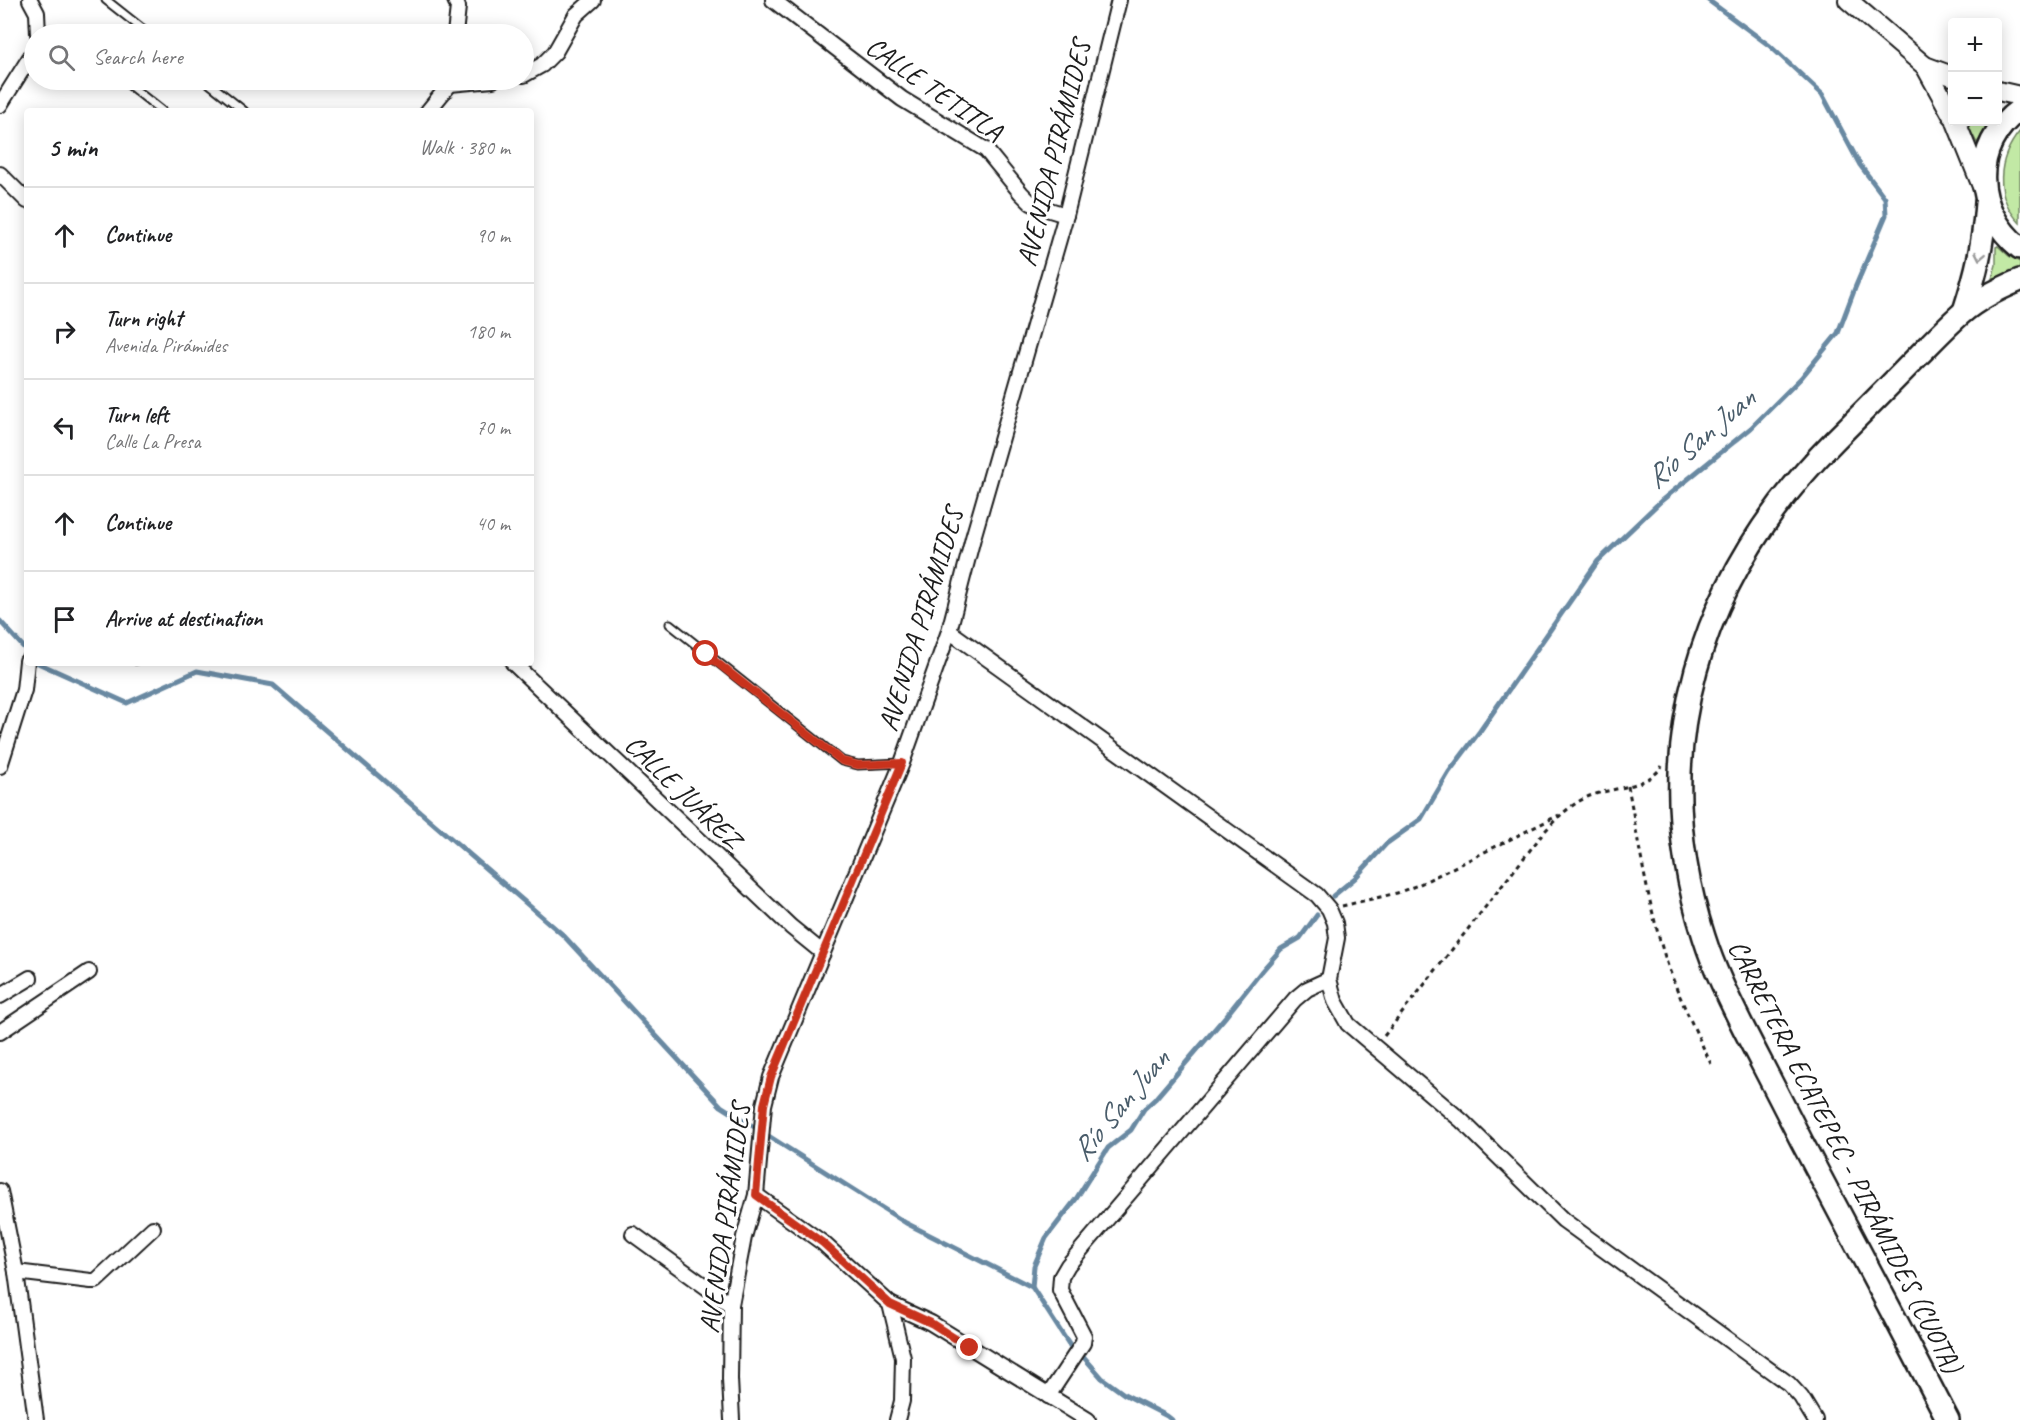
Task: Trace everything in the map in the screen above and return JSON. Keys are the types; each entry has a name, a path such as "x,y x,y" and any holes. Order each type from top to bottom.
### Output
{"highway":[{"name":"CARRETERA ECATEPEC - PIRÁMIDES (CUOTA)","path":"1964,311 1977,271 1983,240 1985,163 1989,149 2003,124 2020,109"},
{"path":"1985,196 1991,215 1999,228 2020,248"},
{"name":"CARRETERA ECATEPEC - PIRÁMIDES (CUOTA)","path":"1945,1415 1763,1066 1711,956 1696,911 1686,864 1681,806 1681,750 1689,694 1703,644 1726,591 1759,531 1776,506 1809,466 1964,311 2020,280"}],"main road":[{"path":"1848,0 1925,66 1948,106"},
{"path":"1925,66 1948,74"},
{"path":"2002,92 2020,96"},
{"path":"1958,126 1985,196"}],"street":[{"path":"30,0 37,14 38,24"},
{"path":"455,0 458,7 456,24"},
{"path":"534,69 555,52 576,15 592,0"},
{"name":"CALLE TETITLA","path":"774,0 902,99 986,150 1021,194 1031,202 1066,215"},
{"name":"AVENIDA PIRÁMIDES","path":"732,1420 731,1305 744,1237 756,1195 764,1105 771,1077 902,763 948,631 1066,215 1119,0"},
{"path":"0,105 24,67"},
{"path":"430,108 445,90"},
{"path":"0,174 24,198"},
{"path":"948,631 1306,886 1329,909 1335,923 1337,938 1329,979 1335,1001 1348,1024 1462,1121 1563,1220 1789,1384 1801,1397 1815,1420"},
{"path":"0,766 24,690 26,666"},
{"name":"CALLE JUÁREZ","path":"516,666 791,927 823,953"},
{"path":"0,1032 89,972"},
{"path":"0,996 30,978"},
{"path":"1048,1396 1083,1343 1084,1336 1060,1290 1061,1278 1068,1265 1295,999 1307,989 1329,979"},
{"path":"0,1191 16,1272 36,1420"},
{"path":"756,1195 823,1243 890,1304 931,1323 1088,1420"},
{"path":"16,1272 96,1281 153,1228"},
{"path":"633,1234 731,1305"},
{"path":"890,1304 903,1358 902,1401 898,1420"}],"lane":[{"path":"106,0 136,24"},
{"path":"136,90 158,108"},
{"path":"218,90 240,108"},
{"path":"670,624 842,761 858,765 902,763"}],"path":[{"path":"1329,909 1371,901 1418,885 1562,814 1583,799 1602,791 1652,778 1671,752 1676,749 1681,750"},
{"path":"1628,786 1652,909 1662,946 1675,984 1711,1064"},
{"path":"1376,1047 1545,831 1562,814"}],"green space":[{"path":"1968,126 1988,126 1977,143"},
{"path":"2020,131 2020,223 2006,201 2002,177 2007,153"},
{"path":"1998,246 2020,262 2020,268 1991,282 1996,265 1996,247"}],"waterway":[{"name":"Río San Juan","path":"1333,896 1355,878 1386,844 1421,819 1449,772 1598,561 1661,501 1751,428 1801,378 1838,333 1886,215 1885,198 1860,165 1822,94 1770,46 1708,0"},
{"path":"0,621 24,648"},
{"path":"45,666 127,703 197,671 273,685 563,935 721,1106 906,1223 1032,1287"},
{"name":"Río San Juan","path":"1072,1349 1032,1287 1034,1266 1046,1238 1076,1199 1108,1148 1131,1130 1144,1109 1226,1016 1261,972 1281,949 1300,938 1317,915"},
{"name":"Río San Juan","path":"1082,1355 1102,1378 1124,1394 1172,1420"}],"route":[{"path":"706,654 842,761 858,765 902,763 771,1077 764,1105 756,1195 823,1243 890,1304 931,1323 970,1348"}]}
